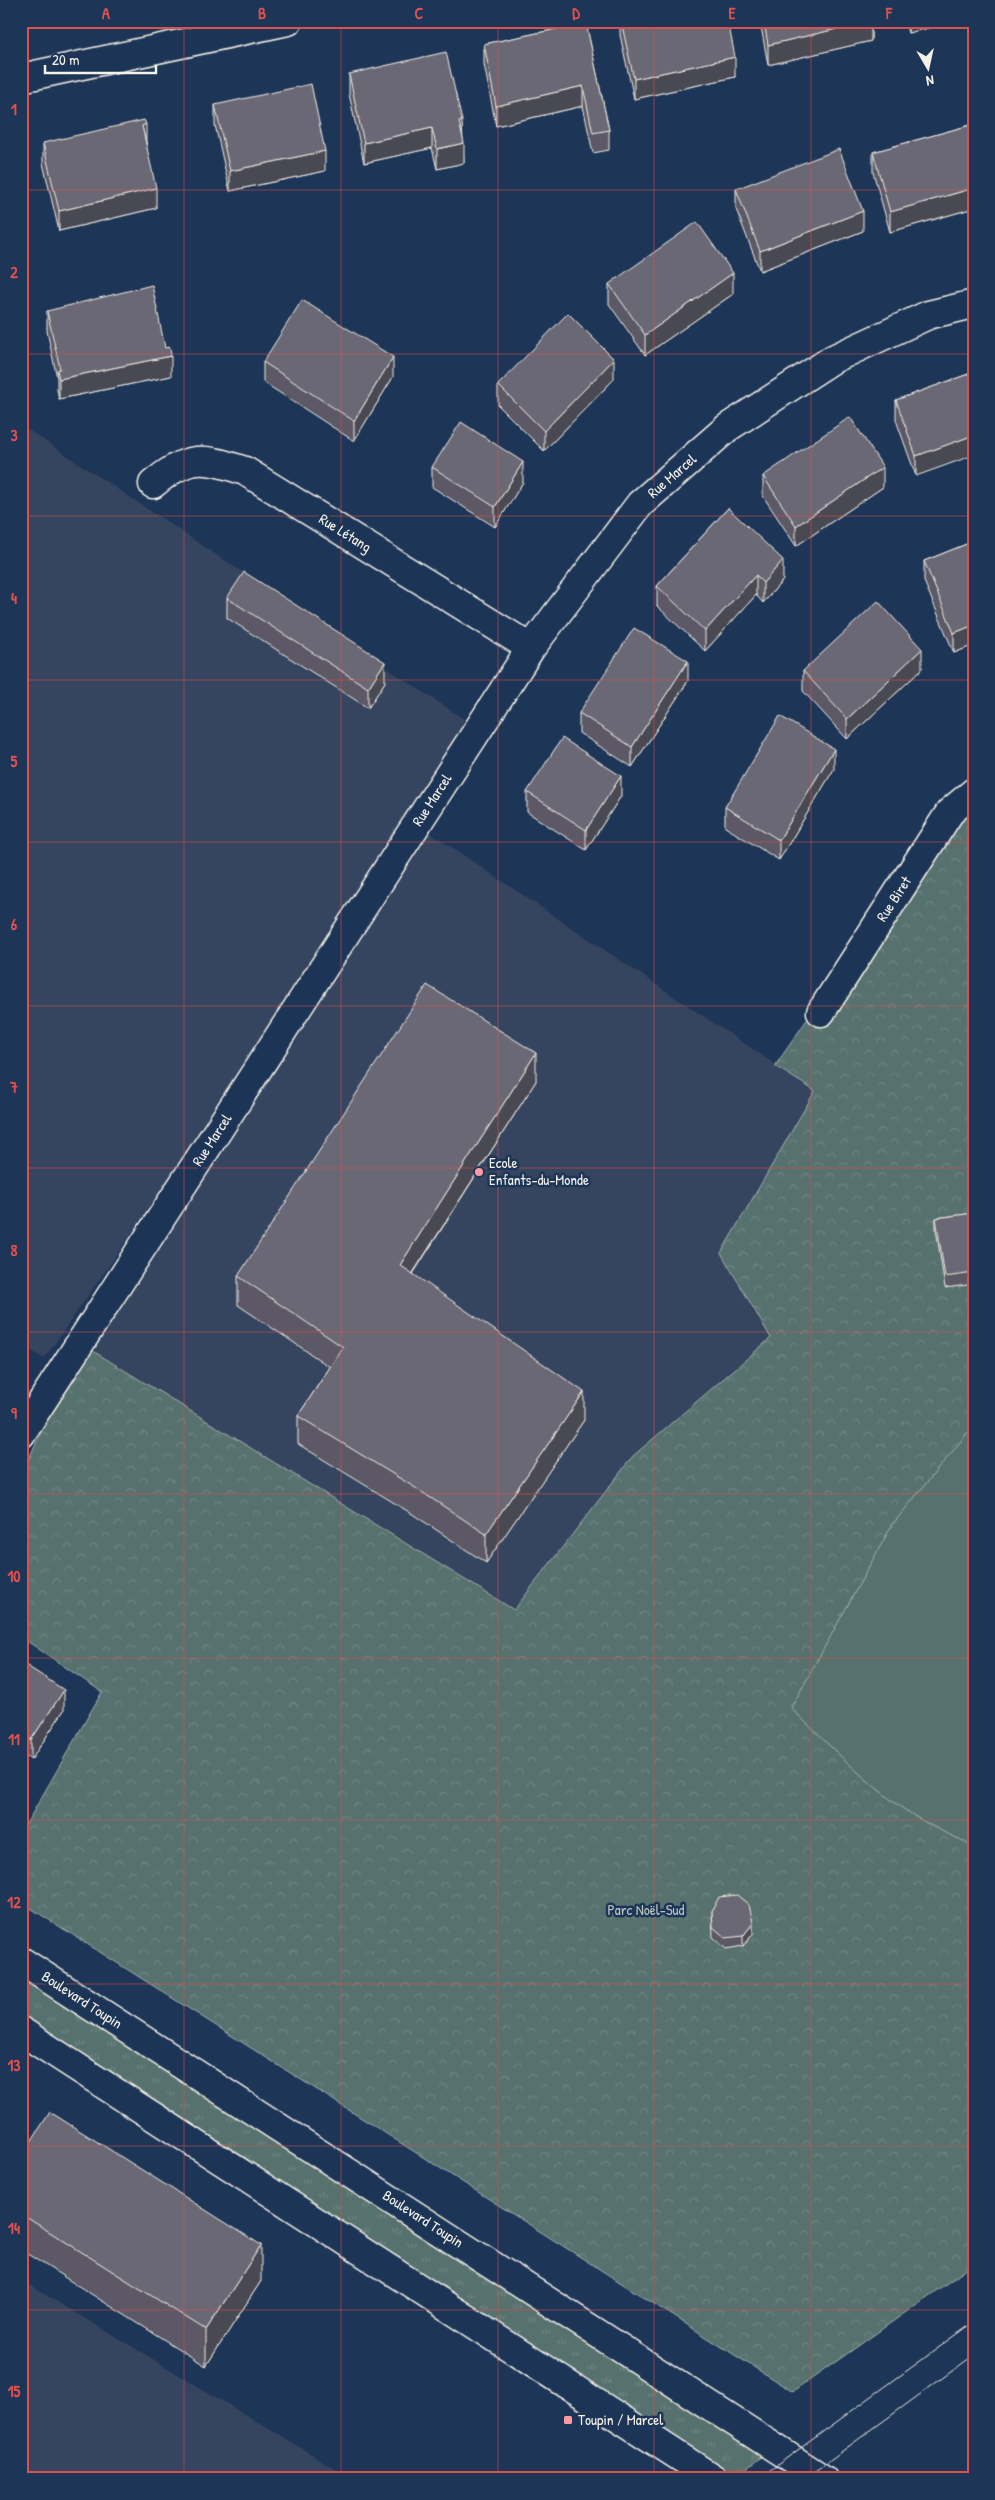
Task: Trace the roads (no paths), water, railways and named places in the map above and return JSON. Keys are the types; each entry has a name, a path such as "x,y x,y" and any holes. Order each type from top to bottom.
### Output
{"street":[{"path":"21,78 288,21"},
{"name":"Rue Marcel","path":"21,1434 530,648 640,504 727,428 833,359 928,315 974,304"},
{"name":"Rue Létang","path":"153,484 173,468 193,460 218,462 245,471 530,648"},
{"name":"Rue Biret","path":"821,1012 950,812 974,792"},
{"name":"Boulevard Toupin","path":"21,1961 823,2479"},
{"path":"21,2031 714,2479"}],"tram line":[{"path":"758,2479 974,2322"},
{"path":"804,2479 974,2355"}],"place":[{"name":"Ecole Enfants-du-Monde","path":"479,1172"},
{"name":"Toupin / Marcel","path":"568,2420"}],"park label":[{"name":"Parc Noël-Sud","path":"646,1910"}]}
